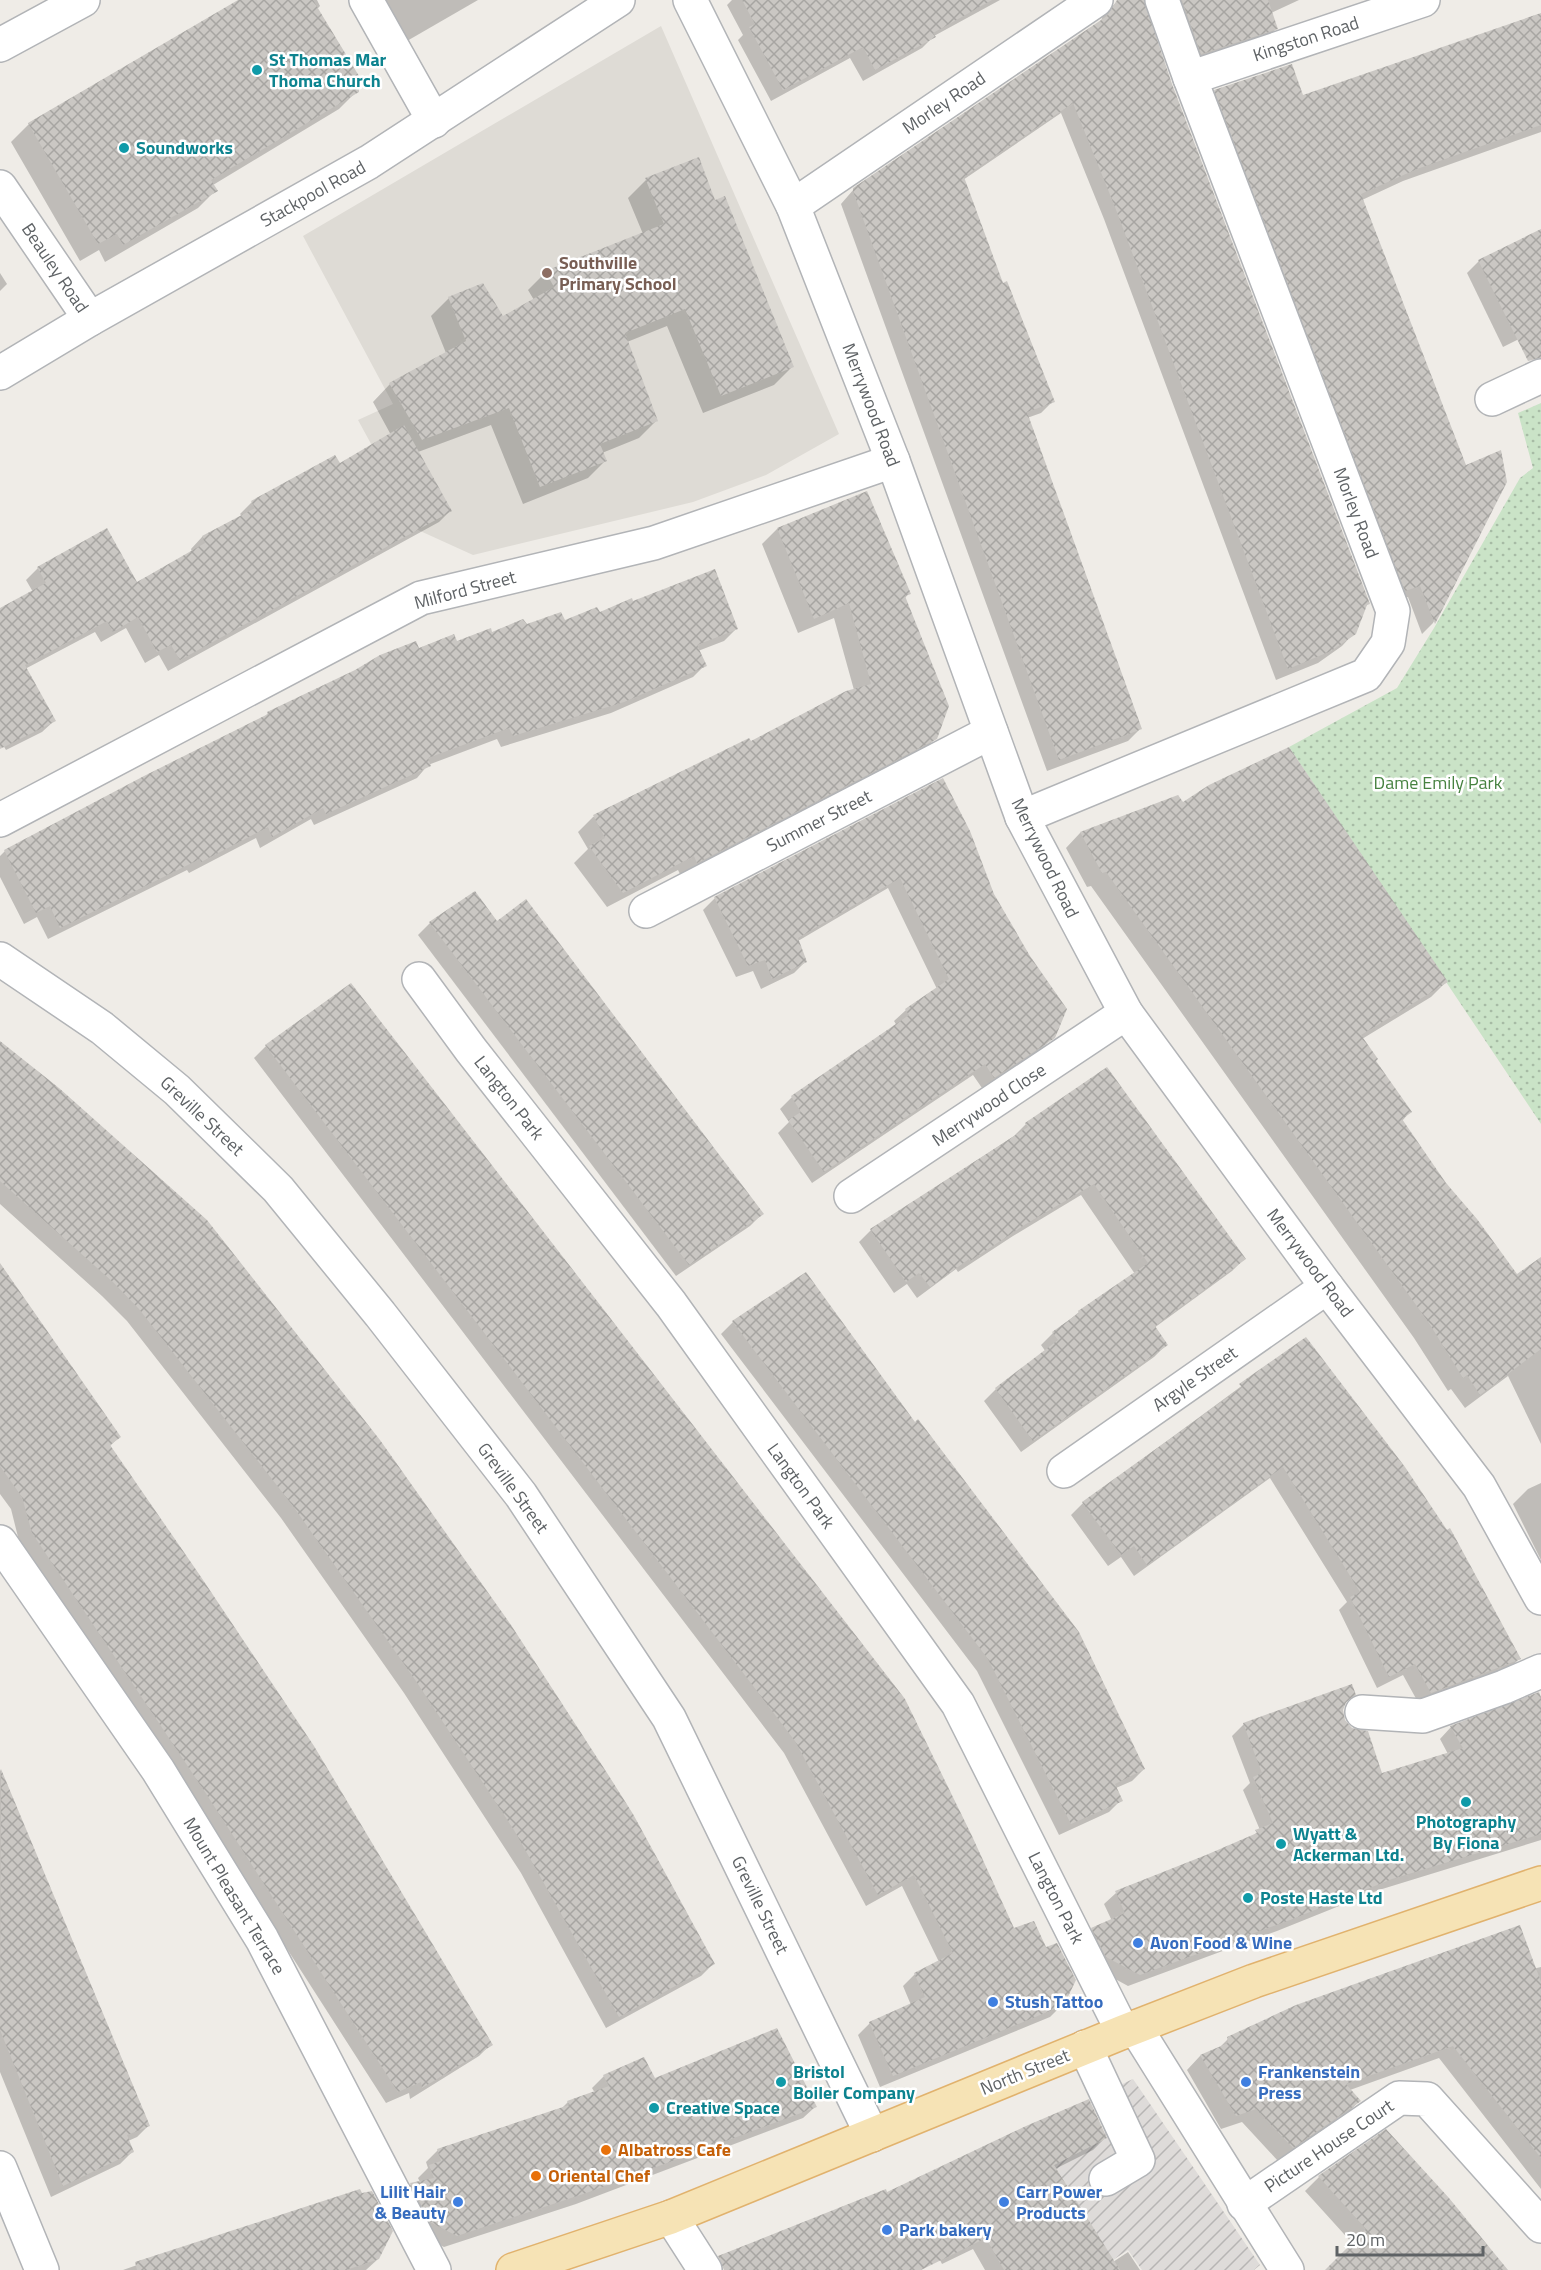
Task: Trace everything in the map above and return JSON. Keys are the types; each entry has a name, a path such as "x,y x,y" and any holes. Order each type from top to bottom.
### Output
{"main road":[{"name":"North Street","path":"513,2270 671,2217 1129,2029 1254,1981 1541,1883"}],"street":[{"path":"0,45 83,0"},
{"path":"366,0 434,121"},
{"name":"Stackpool Road","path":"0,373 90,319 369,162 618,0"},
{"name":"Merrywood Road","path":"690,0 793,206 893,461 1022,817 1126,1014 1327,1287 1479,1486 1541,1598"},
{"name":"Morley Road","path":"793,206 1096,0"},
{"name":"Morley Road","path":"1022,817 1366,675 1388,643 1393,611 1162,0"},
{"name":"Kingston Road","path":"1190,78 1423,0"},
{"name":"Beauley Road","path":"0,187 90,319"},
{"path":"1492,399 1541,376"},
{"name":"Milford Street","path":"0,820 421,598 654,543 893,461"},
{"name":"Summer Street","path":"646,910 991,732"},
{"name":"Greville Street","path":"0,959 102,1028 177,1090 278,1189 380,1314 521,1495 669,1718 872,2135"},
{"name":"Langton Park","path":"419,979 471,1050 671,1304 958,1704 1129,2029"},
{"name":"Merrywood Close","path":"852,1196 1126,1014"},
{"name":"Argyle Street","path":"1064,1471 1327,1287"},
{"name":"Mount Pleasant Terrace","path":"0,1542 158,1770 262,1939 434,2270"},
{"path":"1362,1712 1423,1716 1541,1671"},
{"name":"Picture House Court","path":"1129,2029 1287,2270"},
{"path":"1085,2047 1138,2160 1106,2179"},
{"name":"Picture House Court","path":"1244,2204 1399,2098 1426,2099 1541,2226"},
{"path":"0,2168 42,2270"},
{"path":"671,2217 705,2270"}],"shaded area":[{"name":"Southville Primary School","path":"661,26 839,434 766,475 693,502 473,555 418,530 358,420 393,404 303,236"},
{"path":"1133,2079 1260,2265 1254,2270 1142,2270 1128,2250 1113,2260 1054,2165 1107,2138 1092,2098"}],"green space":[{"name":"Dame Emily Park","path":"1541,403 1541,1124 1289,747 1397,688 1520,478 1533,468 1518,413"}],"building":[{"path":"238,0 313,0 359,76 359,92 211,180 218,191 123,245 117,234 98,244 28,123"},
{"path":"742,0 992,0 933,33 936,37 875,70 863,47 783,90 749,27 755,24"},
{"path":"1117,0 1144,0 1172,84 1370,604 1367,605 1356,634 1331,651 1288,669 1115,207 1073,103 964,177 1003,283 1007,281 1055,402 1027,412 1142,729 1059,760 853,188 1107,16"},
{"path":"1182,0 1268,0 1278,29 1201,54"},
{"path":"1541,13 1541,125 1417,169 1361,194 1466,465 1501,450 1507,482 1435,624 1420,586 1405,591 1214,90 1292,64 1303,95"},
{"path":"699,157 715,200 725,196 794,367 721,396 685,309 625,333 658,421 600,444 607,461 540,487 509,408 422,440 389,383 466,341 448,297 483,283 503,316 554,287 545,271 664,224 645,178"},
{"path":"1541,229 1541,358 1528,361 1478,260"},
{"path":"404,425 452,511 180,660 171,645 157,652 138,617 113,632 107,621 25,665 56,721 0,749 0,608 46,583 37,567 107,528 137,582 205,543 202,536 255,508 251,501 335,455 340,463"},
{"path":"867,491 911,594 905,596 949,706 937,739 697,863 694,856 623,893 589,846 605,838 593,815 749,738 751,741 846,691 871,684 849,603 814,619 777,528"},
{"path":"715,569 738,629 697,645 707,666 624,702 513,736 509,728 428,758 431,766 326,814 323,808 272,837 268,827 201,862 200,859 60,928 50,906 36,913 4,850 268,714 267,712 355,670 380,655 416,641 419,648 454,634 457,641 491,628 492,632 523,619 527,624 561,612 565,620 597,607 600,612 632,598 633,601"},
{"path":"1289,747 1448,982 1361,1035 1378,1059 1376,1061 1412,1112 1402,1119 1446,1183 1477,1219 1517,1274 1541,1257 1541,1349 1480,1395 1467,1375 1463,1378 1429,1323 1106,872 1102,873 1080,832 1178,795 1183,802 1209,785"},
{"path":"943,778 970,831 994,894 1030,956 1067,1009 1055,1038 994,1078 985,1064 824,1172 788,1120 801,1112 791,1096 909,1015 905,1009 949,979 900,878 798,938 807,962 772,979 765,960 748,966 714,897"},
{"path":"475,891 497,921 526,899 764,1214 689,1265 429,922"},
{"path":"351,983 905,1699 1014,1928 1034,1921 1046,1947 1057,1943 1076,1980 1064,2005 893,2076 869,2022 925,1997 914,1973 953,1953 914,1875 878,1895 795,1741 265,1045"},
{"path":"0,1041 59,1088 207,1220 380,1440 511,1625 609,1776 633,1814 715,1964 619,2017 514,1830 416,1681 293,1506 139,1309 114,1283 0,1181"},
{"path":"1107,1067 1246,1259 1155,1326 1168,1345 1033,1441 995,1388 1058,1340 1052,1332 1079,1313 1078,1311 1148,1263 1094,1184 1026,1224 970,1261 969,1259 930,1287 919,1273 906,1282 870,1229 1028,1127 1025,1123"},
{"path":"0,1263 121,1437 110,1445 314,1746 493,2045 422,2088 421,2082 398,2092 205,1792 32,1533 22,1497 0,1466"},
{"path":"806,1272 915,1422 918,1419 1079,1632 1145,1769 1115,1784 1123,1801 1071,1824 988,1659 732,1321"},
{"path":"1306,1337 1405,1467 1447,1530 1450,1528 1521,1659 1431,1693 1415,1664 1389,1677 1350,1597 1360,1592 1283,1467 1147,1565 1134,1546 1121,1555 1082,1502 1242,1387 1239,1384"},
{"path":"1352,1684 1356,1695 1346,1702 1343,1710 1345,1720 1352,1728 1368,1731 1382,1773 1463,1748 1450,1726 1539,1692 1541,1697 1541,1834 1392,1879 1290,1920 1140,1975 1106,1957 1091,1928 1125,1913 1115,1891 1206,1855 1257,1833 1255,1830 1273,1823 1253,1777 1262,1773 1243,1723"},
{"path":"1,1769 150,2126 127,2135 134,2152 63,2186 0,2030"},
{"path":"1520,1925 1541,1982 1541,2158 1453,2046 1346,2084 1361,2101 1293,2148 1256,2109 1236,2116 1200,2055 1228,2043 1227,2037 1296,2005"},
{"path":"777,2028 817,2107 589,2192 457,2236 430,2222 410,2183 434,2178 429,2165 441,2161 437,2149 569,2105 567,2101 609,2086 603,2075 644,2057 655,2078"},
{"name":"Carr Power Products","path":"1089,2099 1107,2138 1054,2165 1120,2270 1004,2270 986,2238 921,2270 724,2270 718,2256 886,2189 887,2192 1026,2126"},
{"path":"1386,2129 1449,2198 1508,2270 1325,2270 1366,2229 1318,2176"},
{"path":"360,2189 362,2193 372,2191 393,2231 379,2259 346,2270 137,2270 135,2262"}],"place":[{"name":"St Thomas Mar Thoma Church","path":"257,70"},
{"name":"Soundworks","path":"124,148"},
{"name":"Southville Primary School","path":"547,273"},
{"name":"Photography By Fiona","path":"1466,1802"},
{"name":"Wyatt & Ackerman Ltd.","path":"1281,1844"},
{"name":"Poste Haste Ltd","path":"1248,1898"},
{"name":"Avon Food & Wine","path":"1138,1943"},
{"name":"Stush Tattoo","path":"993,2002"},
{"name":"Bristol Boiler Company","path":"781,2082"},
{"name":"Frankenstein Press","path":"1246,2082"},
{"name":"Creative Space","path":"654,2108"},
{"name":"Albatross Cafe","path":"606,2150"},
{"name":"Oriental Chef","path":"536,2176"},
{"name":"Lilit Hair & Beauty","path":"458,2202"},
{"name":"Carr Power Products","path":"1004,2202"},
{"name":"Park bakery","path":"887,2230"}]}
